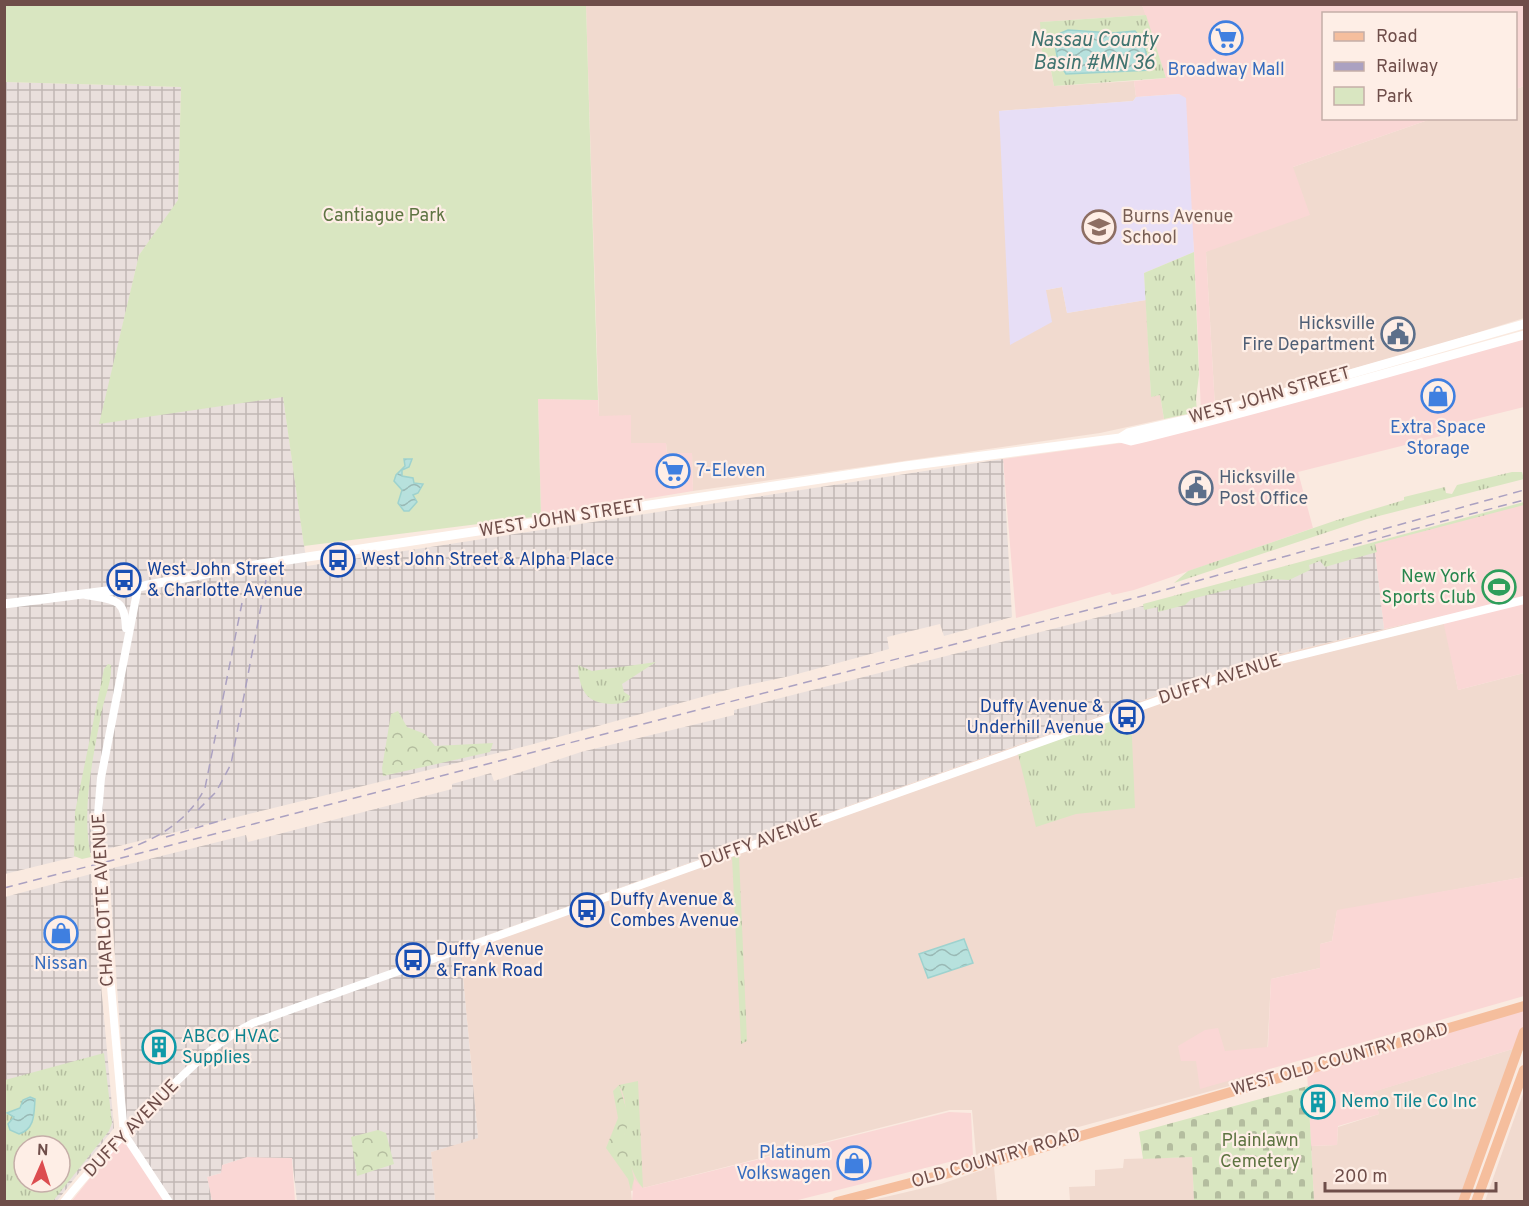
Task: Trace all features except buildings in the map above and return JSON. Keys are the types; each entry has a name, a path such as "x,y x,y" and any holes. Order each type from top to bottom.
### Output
{"main road":[{"name":"WEST JOHN STREET","path":"1161,430 1524,324"},
{"name":"WEST JOHN STREET","path":"4,604 138,587 242,567 914,465 1120,438 1128,433 1161,430 1249,412 1362,378 1524,335"},
{"path":"1362,378 1376,371 1377,366"},
{"name":"WEST OLD COUNTRY ROAD","path":"1155,1114 1524,1006"},
{"path":"1463,1202 1524,1032"},
{"path":"1476,1202 1524,1070"},
{"name":"OLD COUNTRY ROAD","path":"837,1202 999,1160 1155,1114"}],"street":[{"name":"CHARLOTTE AVENUE","path":"138,587 101,778 97,827 124,1134 168,1202"},
{"path":"82,594 120,603 125,610 127,642"},
{"name":"DUFFY AVENUE","path":"64,1202 124,1134 221,1041 255,1023 1252,667 1524,600"}],"shaded area":[{"path":"586,5 1142,5 1146,15 1041,22 1042,55 1050,65 1054,86 1134,81 1136,97 1133,101 999,111 1046,290 1062,287 1067,313 1146,300 1151,396 1160,395 1164,419 1100,433 693,491 692,453 667,454 666,443 631,443 599,416"},
{"name":"Broadway Mall","path":"1142,5 1524,5 1524,86 1517,89 1517,12 1322,12 1322,120 1428,120 1293,167 1310,215 1206,252 1215,407 1201,412 1194,250 1179,94 1136,97 1134,81 1166,78"},
{"path":"5,82 181,87 178,201 139,255 100,423 283,396 307,566 1003,459 1012,617 944,636 940,624 887,637 889,649 790,676 734,688 530,745 5,874"},
{"path":"1524,86 1524,318 1438,345 1215,407 1206,252 1293,167 1428,120 1517,120 1517,89"},
{"name":"Burns Avenue School","path":"1179,94 1186,98 1194,252 1144,273 1146,300 1067,313 1062,287 1046,290 1052,322 1010,345 999,111 1133,101 1136,97"},
{"path":"1524,338 1524,407 1439,428 1441,436 1298,472 1313,528 1134,590 1112,595 1110,592 1016,618 1003,459 1151,439"},
{"path":"538,399 598,400 599,416 631,415 631,443 666,443 667,453 692,453 693,491 541,516"},
{"path":"1524,504 1524,673 1458,690 1442,616 1384,629 1374,543"},
{"path":"1375,552 1384,629 1255,660 460,945 478,1138 431,1152 435,1201 297,1201 292,1158 247,1157 222,1165 221,1173 207,1177 212,1201 173,1201 127,1132 109,869 246,835 248,842 452,789 452,784 491,773 494,781 581,752 734,715 734,710 1323,560"},
{"path":"1443,615 1458,690 1524,673 1524,877 1337,911 1332,941 1320,944 1320,968 1271,979 1266,1076 976,1155 972,1110 950,1110 631,1191 632,1201 435,1201 431,1152 478,1137 460,945 1255,660"},
{"path":"91,874 114,1128 72,1182 72,1134 12,1134 12,1194 62,1194 57,1201 5,1202 5,897"},
{"path":"1524,877 1524,996 1200,1089 1196,1061 1181,1061 1178,1046 1205,1030 1218,1028 1225,1051 1268,1047 1271,979 1320,968 1320,944 1332,941 1337,910"},
{"path":"1524,1006 1524,1032 1519,1047 1373,1092 1379,1114 1338,1126 1337,1145 1311,1146 1307,1071"},
{"path":"1519,1047 1461,1201 1314,1201 1311,1146 1337,1145 1338,1127 1379,1114 1372,1092"},
{"path":"1524,1091 1524,1201 1485,1201"},
{"path":"949,1112 971,1113 973,1156 794,1201 632,1201 634,1179 643,1188"},
{"path":"127,1132 173,1201 71,1202"},
{"path":"247,1157 292,1158 295,1201 212,1201 207,1177 221,1173 222,1165"},
{"path":"1192,1157 1194,1201 1070,1201 1069,1187 1095,1186 1095,1170 1123,1168 1124,1159"},
{"path":"994,1166 997,1201 864,1202 941,1184"}],"green space":[{"name":"Cantiague Park","path":"5,5 586,5 598,400 538,399 541,516 304,546 283,397 99,424 139,255 178,200 181,87 5,82"},
{"path":"1146,15 1166,78 1054,86 1050,65 1042,55 1040,22"},
{"path":"1194,252 1199,375 1197,412 1164,419 1160,395 1151,397 1144,273"},
{"path":"1512,472 1522,472 1524,479 1367,519 1174,583 1188,571 1334,521 1404,500 1404,497 1445,487 1446,493 1452,494 1457,485"},
{"path":"1524,502 1524,505 1375,544 1377,552 1325,567 1320,561 1309,565 1310,570 1289,580 1273,579 1191,599 1185,605 1158,612 1158,607 1144,610 1143,604"},
{"path":"656,662 622,684 624,692 630,696 629,700 624,702 606,704 593,700 588,697 582,687 578,665 592,671"},
{"path":"108,664 111,665 110,677 89,783 87,821 91,857 82,859 74,856 75,812 104,669"},
{"path":"398,711 407,727 425,734 435,746 493,743 490,752 383,776 382,768 391,714"},
{"path":"1131,714 1135,808 1076,814 1036,827 1018,754"},
{"path":"739,856 747,1041 741,1044 732,857"},
{"path":"104,1053 112,1123 109,1131 72,1177 72,1134 12,1134 12,1194 59,1194 53,1201 5,1202 5,1080"},
{"path":"638,1081 643,1188 633,1171 625,1148 625,1103 619,1085"},
{"path":"619,1085 626,1108 627,1127 624,1135 634,1179 631,1191 628,1179 606,1148 618,1118 613,1091"},
{"name":"Plainlawn Cemetery","path":"1308,1086 1314,1201 1194,1201 1192,1157 1143,1159 1139,1132"},
{"path":"378,1130 386,1133 394,1164 357,1176 351,1137"}],"water":[{"name":"Nassau County Basin #MN 36","path":"1068,30 1113,33 1135,31 1142,39 1151,70 1066,74 1058,61 1054,39 1058,34"},
{"path":"404,459 412,459 409,467 402,470 402,476 413,478 414,483 423,484 418,493 413,495 417,502 409,511 404,511 398,503 402,490 394,481 396,475 405,466"},
{"path":"964,939 973,963 928,978 919,954"},
{"path":"30,1097 35,1099 33,1120 28,1129 19,1134 10,1130 8,1124 14,1117 7,1113 20,1108 23,1100"}],"railway":[{"path":"4,888 1150,594 1524,490"},
{"path":"1353,545 1524,500"},
{"path":"198,810 216,792 231,764 266,580"},
{"path":"124,850 149,840 171,827 190,810 205,788 242,603"},
{"path":"166,837 226,819"}],"place":[{"name":"Broadway Mall","path":"1226,38"},
{"name":"Burns Avenue School","path":"1099,227"},
{"name":"Hicksville Fire Department","path":"1398,334"},
{"name":"Extra Space Storage","path":"1438,396"},
{"name":"7-Eleven","path":"673,471"},
{"name":"Hicksville Post Office","path":"1196,488"},
{"name":"West John Street & Alpha Place","path":"338,560"},
{"name":"West John Street & Charlotte Avenue","path":"124,580"},
{"name":"New York Sports Club","path":"1499,587"},
{"name":"Duffy Avenue & Underhill Avenue","path":"1127,717"},
{"name":"Duffy Avenue & Combes Avenue","path":"587,910"},
{"name":"Nissan","path":"61,933"},
{"name":"Duffy Avenue & Frank Road","path":"413,960"},
{"name":"ABCO HVAC Supplies","path":"159,1047"},
{"name":"Nemo Tile Co Inc","path":"1318,1102"},
{"name":"Platinum Volkswagen","path":"854,1163"}]}
